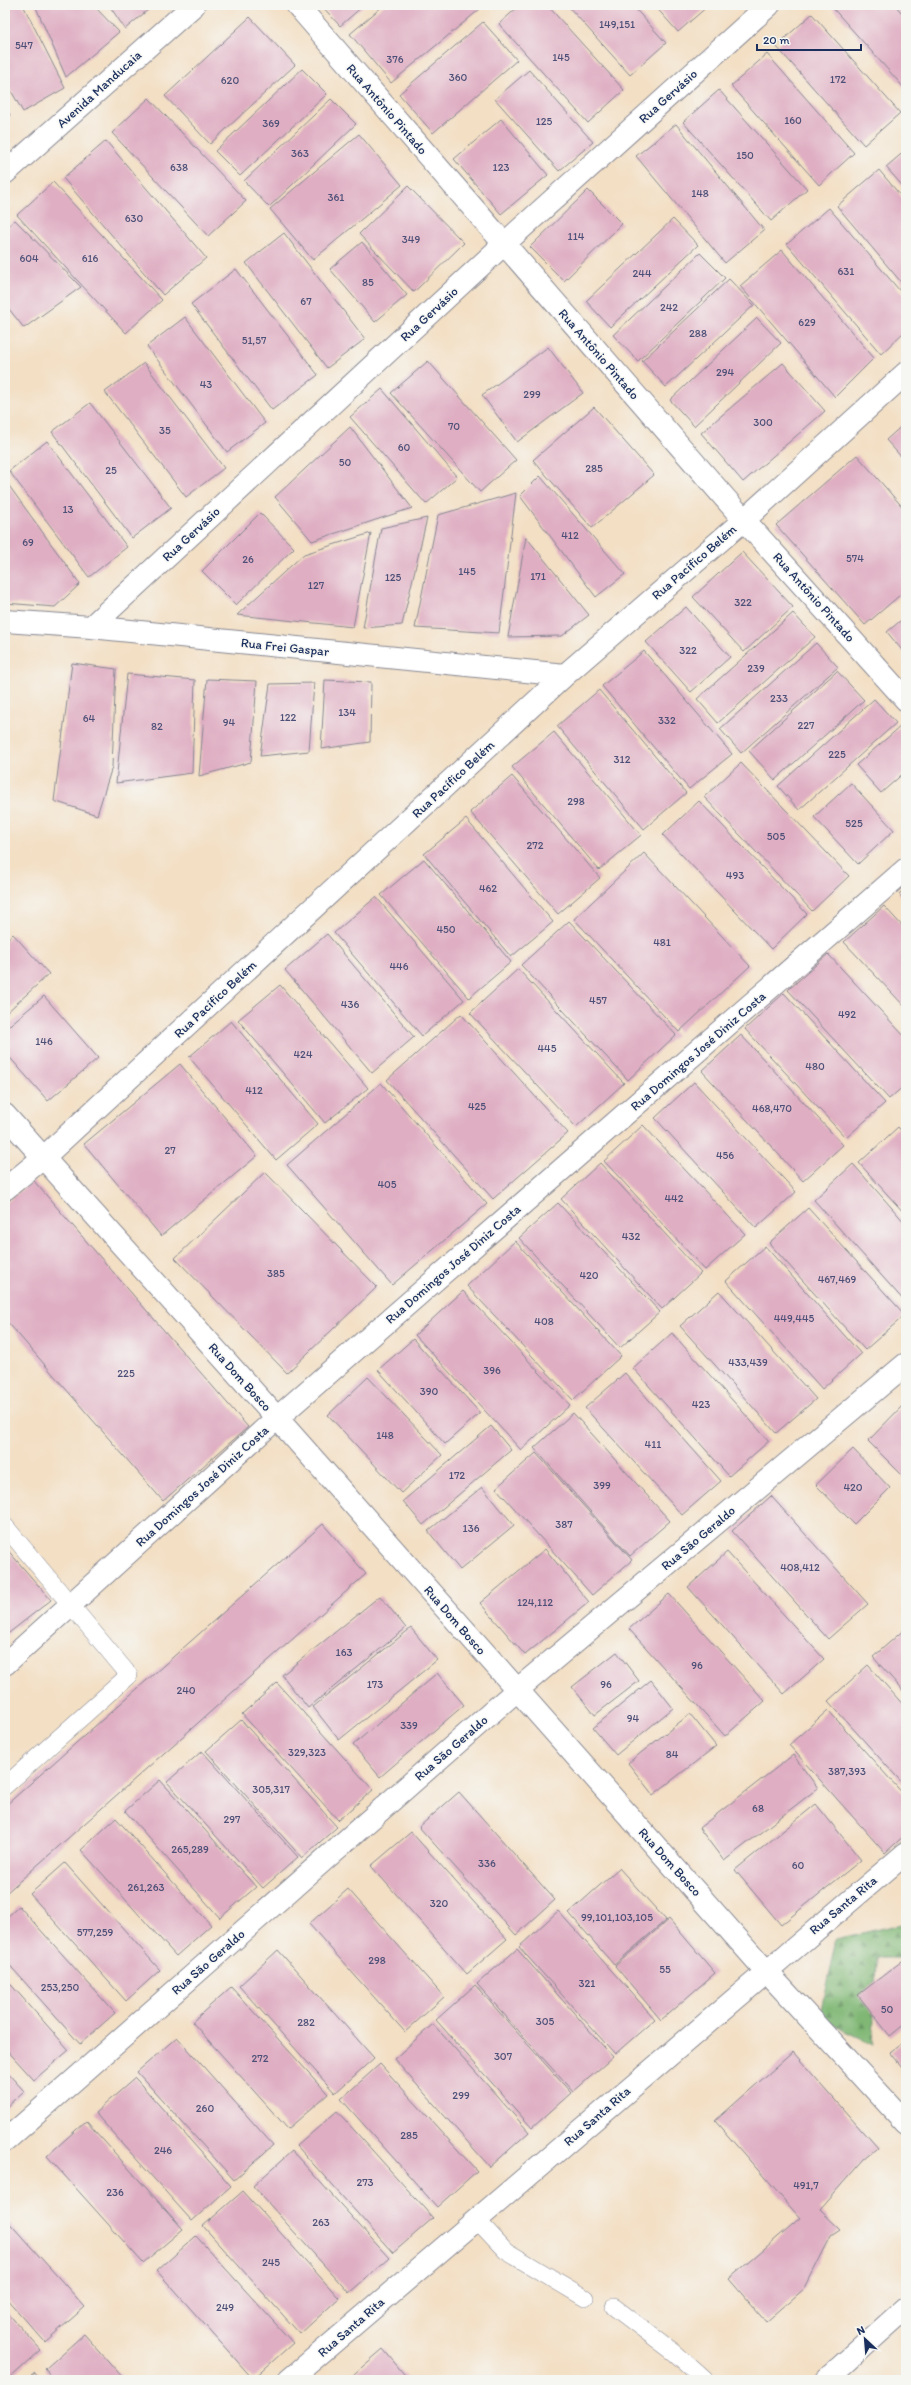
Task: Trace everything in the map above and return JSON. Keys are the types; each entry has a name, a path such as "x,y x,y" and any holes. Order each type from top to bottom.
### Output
{"street":[{"name":"Avenida Manducaia","path":"5,174 194,5"},
{"name":"Rua Antônio Pintado","path":"297,5 744,520 906,700"},
{"name":"Rua Gervásio","path":"91,627 504,244 769,5"},
{"name":"Rua Pacífico Belém","path":"5,1189 44,1157 565,675 744,520 906,374"},
{"name":"Rua Frei Gaspar","path":"5,621 91,627 565,675"},
{"name":"Rua Domingos José Diniz Costa","path":"5,1664 277,1418 906,869"},
{"name":"Rua Dom Bosco","path":"5,1115 277,1418 766,1971 906,2123"},
{"name":"Rua São Geraldo","path":"5,2141 517,1690 906,1364"},
{"name":"Rua Santa Rita","path":"289,2380 766,1971 906,1853"},
{"path":"826,2380 906,2308"}],"lane":[{"path":"5,1526 69,1606 129,1675 5,1786"},
{"path":"476,2219 506,2251 585,2298"},
{"path":"614,2307 675,2353 705,2380"}],"green space":[{"path":"906,1923 906,1958 876,1958 873,2044 819,2018 836,1939"}],"building":[{"path":"17,5 23,5 65,88 23,112 5,80 5,9"},
{"path":"35,5 93,5 119,32 66,77"},
{"path":"109,5 154,5 125,29"},
{"path":"321,5 364,5 340,26"},
{"path":"384,5 477,5 480,9 391,83 350,34"},
{"path":"520,5 547,5 624,90 588,123 499,24"},
{"path":"567,5 632,5 666,43 630,75"},
{"path":"654,5 709,5 678,32"},
{"path":"830,5 895,5 906,18 906,90"},
{"path":"812,14 900,113 864,145 776,46"},
{"path":"250,17 295,65 210,144 165,96"},
{"path":"483,22 517,60 433,133 399,94"},
{"path":"767,54 854,153 819,185 731,86"},
{"path":"302,69 327,94 240,176 215,151"},
{"path":"529,70 593,142 559,171 495,99"},
{"path":"719,90 807,189 771,221 683,122"},
{"path":"149,98 246,201 208,236 112,133"},
{"path":"331,99 356,124 269,207 244,181"},
{"path":"5,107 10,115 5,120"},
{"path":"501,119 548,175 501,214 454,159"},
{"path":"676,124 764,230 725,263 636,156"},
{"path":"359,134 402,185 313,260 270,209"},
{"path":"106,141 206,258 163,295 63,178"},
{"path":"906,150 906,190 886,167"},
{"path":"879,170 906,202 906,288 837,206"},
{"path":"53,182 162,300 126,333 17,215"},
{"path":"408,186 464,243 414,292 359,234"},
{"path":"588,190 622,224 564,281 530,247"},
{"path":"829,208 906,298 906,330 881,354 787,244"},
{"path":"673,219 698,245 610,327 586,301"},
{"path":"15,220 81,287 24,328 5,304 5,229"},
{"path":"284,233 365,339 327,368 246,263"},
{"path":"362,242 407,295 375,322 330,269"},
{"path":"782,250 874,358 835,397 740,286"},
{"path":"700,253 725,278 638,361 613,335"},
{"path":"236,269 318,375 272,410 191,304"},
{"path":"729,279 754,305 666,387 642,361"},
{"path":"185,317 265,423 227,452 147,346"},
{"path":"757,318 781,343 694,426 670,400"},
{"path":"548,347 583,393 517,442 482,395"},
{"path":"428,361 516,460 480,492 391,393"},
{"path":"144,363 224,468 186,497 105,392"},
{"path":"783,363 825,411 743,482 701,433"},
{"path":"382,389 457,477 426,504 350,417"},
{"path":"90,403 171,508 132,538 52,432"},
{"path":"594,407 654,475 592,528 533,460"},
{"path":"906,422 906,462 886,440"},
{"path":"350,427 412,508 312,541 275,497"},
{"path":"47,441 127,547 89,577 9,471"},
{"path":"857,455 906,511 906,590 865,625 776,525"},
{"path":"540,476 625,574 596,597 520,496"},
{"path":"7,483 80,584 55,607 5,603 5,501"},
{"path":"516,493 499,633 415,628 438,515"},
{"path":"260,513 294,548 236,605 202,571"},
{"path":"427,518 402,625 363,628 381,528"},
{"path":"371,533 353,627 237,615 304,554"},
{"path":"526,537 589,615 562,636 508,637"},
{"path":"742,552 793,607 744,652 693,597"},
{"path":"686,607 730,657 691,692 646,642"},
{"path":"793,613 815,637 718,723 697,699"},
{"path":"906,616 906,655 887,632"},
{"path":"816,643 838,667 741,753 720,729"},
{"path":"644,651 732,754 689,789 602,686"},
{"path":"72,663 116,669 112,767 97,815 54,801"},
{"path":"837,671 864,700 775,780 749,751"},
{"path":"127,674 195,680 192,773 116,783"},
{"path":"207,679 257,681 251,762 199,776"},
{"path":"325,680 371,682 370,742 321,749"},
{"path":"314,683 309,751 260,756 270,684"},
{"path":"599,690 686,793 644,829 557,726"},
{"path":"874,699 896,723 799,810 778,786"},
{"path":"901,726 906,732 906,771 881,793 856,765"},
{"path":"554,732 641,835 599,870 512,767"},
{"path":"741,763 849,876 812,911 704,797"},
{"path":"512,776 600,878 558,914 470,812"},
{"path":"851,783 894,830 858,864 814,817"},
{"path":"699,801 807,914 771,949 663,835"},
{"path":"466,819 553,922 511,957 424,854"},
{"path":"644,853 750,966 679,1032 574,919"},
{"path":"424,859 511,962 469,998 381,895"},
{"path":"906,888 906,902 899,894"},
{"path":"376,897 464,1000 422,1036 334,933"},
{"path":"884,906 906,930 906,1008 844,942"},
{"path":"569,921 676,1035 628,1080 521,965"},
{"path":"13,934 49,974 5,1014 5,941"},
{"path":"327,934 414,1037 372,1073 285,970"},
{"path":"828,954 906,1038 906,1084 889,1099 788,990"},
{"path":"518,969 624,1083 576,1127 470,1013"},
{"path":"280,985 368,1088 325,1123 238,1020"},
{"path":"784,993 885,1103 846,1138 745,1029"},
{"path":"44,996 98,1058 48,1101 5,1052 5,1029"},
{"path":"461,1014 568,1133 493,1199 387,1080"},
{"path":"231,1021 318,1124 276,1160 189,1057"},
{"path":"741,1035 843,1145 803,1181 702,1071"},
{"path":"180,1064 257,1156 161,1236 84,1144"},
{"path":"694,1082 796,1192 756,1228 655,1118"},
{"path":"381,1083 487,1204 392,1285 287,1165"},
{"path":"643,1125 745,1234 705,1270 604,1161"},
{"path":"898,1127 906,1136 906,1215 859,1163"},
{"path":"600,1163 701,1273 662,1309 561,1199"},
{"path":"853,1164 906,1224 906,1303 814,1200"},
{"path":"265,1172 377,1287 287,1373 175,1258"},
{"path":"33,1180 248,1427 163,1501 5,1319 5,1204"},
{"path":"558,1203 660,1312 620,1348 519,1238"},
{"path":"808,1208 905,1315 865,1350 769,1243"},
{"path":"515,1241 621,1356 573,1400 467,1286"},
{"path":"765,1246 861,1354 822,1389 726,1281"},
{"path":"463,1291 570,1405 521,1450 415,1335"},
{"path":"719,1291 816,1399 776,1433 680,1326"},
{"path":"672,1333 769,1441 729,1476 633,1368"},
{"path":"413,1339 480,1413 445,1444 378,1370"},
{"path":"625,1373 721,1481 682,1515 585,1408"},
{"path":"368,1377 442,1455 401,1493 328,1415"},
{"path":"906,1402 906,1479 868,1441"},
{"path":"573,1413 670,1521 630,1556 534,1448"},
{"path":"491,1426 511,1450 423,1525 403,1501"},
{"path":"853,1449 890,1488 854,1524 816,1485"},
{"path":"536,1453 632,1560 592,1595 496,1488"},
{"path":"482,1487 514,1525 460,1570 428,1531"},
{"path":"771,1496 868,1604 828,1639 732,1531"},
{"path":"323,1524 366,1574 5,1894 5,1806"},
{"path":"5,1547 51,1600 5,1636"},
{"path":"545,1549 589,1602 525,1655 480,1603"},
{"path":"727,1552 824,1659 784,1694 688,1587"},
{"path":"669,1594 765,1701 725,1736 629,1629"},
{"path":"380,1596 406,1628 308,1708 282,1675"},
{"path":"411,1628 437,1660 339,1740 313,1707"},
{"path":"906,1628 906,1694 873,1657"},
{"path":"617,1652 639,1681 595,1715 572,1687"},
{"path":"868,1665 906,1708 906,1787 828,1701"},
{"path":"437,1673 464,1705 380,1777 353,1745"},
{"path":"651,1680 673,1708 616,1755 593,1728"},
{"path":"277,1683 373,1790 338,1820 242,1714"},
{"path":"828,1710 906,1797 906,1834 885,1853 789,1745"},
{"path":"690,1714 716,1746 653,1795 628,1763"},
{"path":"241,1720 337,1827 302,1858 206,1751"},
{"path":"202,1751 298,1857 263,1888 167,1782"},
{"path":"793,1755 818,1788 724,1861 699,1828"},
{"path":"160,1780 256,1887 220,1918 125,1811"},
{"path":"459,1792 555,1900 516,1935 419,1827"},
{"path":"816,1804 861,1860 781,1925 735,1870"},
{"path":"116,1818 211,1925 176,1956 81,1850"},
{"path":"411,1832 507,1939 467,1974 371,1866"},
{"path":"65,1863 160,1970 126,2001 30,1894"},
{"path":"619,1868 666,1920 614,1965 569,1913"},
{"path":"348,1889 444,1997 405,2032 309,1924"},
{"path":"19,1906 115,2013 80,2044 5,1960 5,1919"},
{"path":"558,1911 655,2019 615,2054 519,1947"},
{"path":"669,1919 715,1973 661,2020 615,1966"},
{"path":"517,1949 613,2057 573,2092 477,1984"},
{"path":"278,1950 374,2058 335,2093 239,1986"},
{"path":"906,1958 906,2023 890,2036 858,1995"},
{"path":"5,1978 69,2050 34,2080 5,2048"},
{"path":"475,1985 571,2093 532,2128 436,2020"},
{"path":"231,1987 328,2094 288,2129 192,2022"},
{"path":"433,2024 529,2132 490,2167 394,2059"},
{"path":"177,2037 273,2145 234,2180 137,2072"},
{"path":"906,2040 906,2072 890,2052"},
{"path":"793,2052 877,2148 864,2159 819,2210 840,2230 831,2236 805,2288 766,2322 729,2279 800,2218 715,2121"},
{"path":"380,2064 477,2171 437,2207 341,2099"},
{"path":"5,2070 24,2091 5,2108"},
{"path":"135,2078 231,2186 192,2221 95,2113"},
{"path":"337,2111 433,2218 393,2253 297,2146"},
{"path":"86,2121 183,2229 143,2263 47,2156"},
{"path":"292,2151 389,2258 349,2293 253,2186"},
{"path":"243,2191 339,2298 300,2334 203,2226"},
{"path":"5,2218 85,2307 45,2342 5,2297"},
{"path":"196,2236 293,2343 253,2379 157,2271"},
{"path":"5,2310 41,2350 8,2380 5,2380"},
{"path":"84,2334 125,2380 55,2380 45,2369"},
{"path":"383,2349 409,2380 347,2380"},
{"path":"35,2373 40,2380 26,2380"}]}
